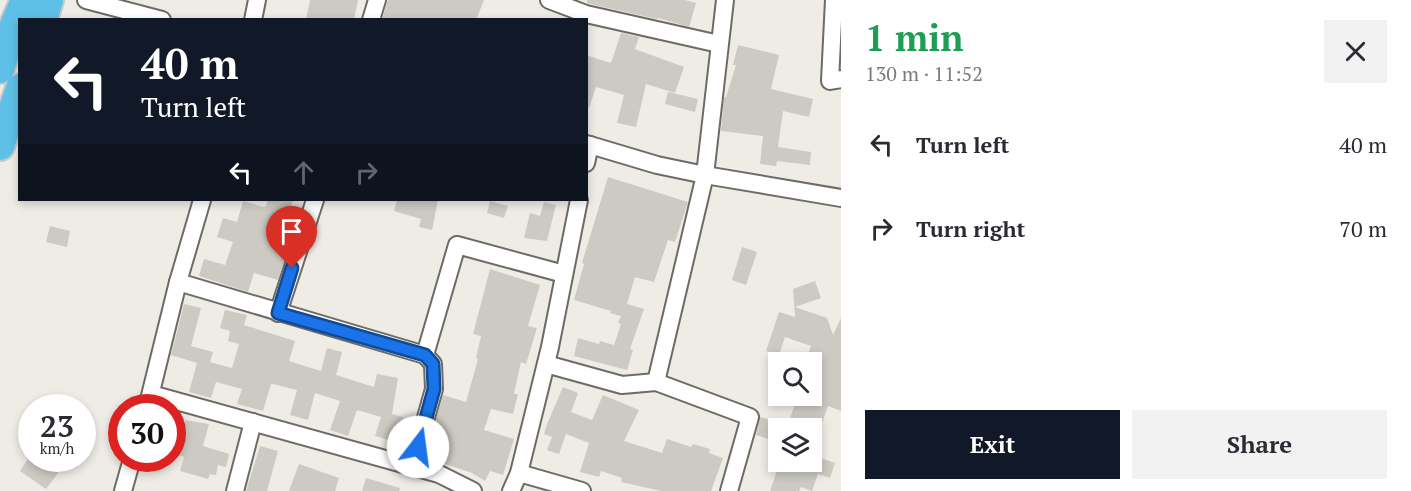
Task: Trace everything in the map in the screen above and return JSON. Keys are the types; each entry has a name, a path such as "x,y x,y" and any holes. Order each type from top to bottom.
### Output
{"highway":[{"path":"44,18 49,0"},
{"path":"0,69 13,12"},
{"path":"0,146 18,94"}],"street":[{"path":"86,0 154,18"},
{"path":"253,18 257,0"},
{"path":"372,18 376,0"},
{"path":"549,0 586,14 719,44"},
{"path":"656,382 705,175 724,0"},
{"path":"834,0 830,81 841,79"},
{"path":"588,144 657,165 841,198"},
{"path":"151,394 178,282 202,201"},
{"path":"278,313 315,201"},
{"path":"512,491 519,473 546,364 579,201"},
{"path":"425,355 457,245 564,274"},
{"path":"178,282 425,355 433,364 434,389 412,467"},
{"path":"546,364 622,384 656,382 750,417 729,491"},
{"path":"186,408 254,422 439,474 473,491"},
{"path":"235,491 254,422"},
{"path":"123,491 128,472"},
{"path":"519,473 582,491"}],"building":[{"path":"310,0 358,0 354,18 306,18"},
{"path":"388,0 484,0 477,18 383,18"},
{"path":"587,0 685,0 696,3 689,27 587,3"},
{"path":"621,33 639,37 635,49 684,67 675,93 646,84 636,127 617,123 624,95 596,87 588,108 588,56 611,63"},
{"path":"738,45 779,55 771,89 813,99 809,117 783,111 778,147 811,152 810,165 777,161 776,166 760,164 763,136 721,131 724,97 726,97 736,65 733,65"},
{"path":"668,92 698,99 695,112 665,104"},
{"path":"608,177 688,202 675,242 668,240 654,282 635,277 627,304 644,309 630,349 633,350 627,370 574,356 578,338 599,344 600,341 614,345 621,324 618,323 621,316 574,300 584,264 582,263"},
{"path":"243,201 266,206 268,201 293,201 289,213 299,216 278,280 254,273 248,292 199,276 204,259 225,265 233,242 217,237 223,218 237,222"},
{"path":"397,201 438,201 432,230 419,227 421,219 394,211"},
{"path":"490,201 508,206 504,218 487,213"},
{"path":"544,202 556,205 547,241 524,238 530,213 540,216"},
{"path":"50,226 70,231 67,247 46,242"},
{"path":"742,247 757,252 746,285 732,280"},
{"path":"490,269 540,285 528,326 537,328 526,364 521,362 514,394 518,394 513,414 491,409 484,430 514,439 503,475 490,471 485,481 472,473 436,461 438,455 429,452 443,395 466,402 478,359 476,358 481,336 473,334"},
{"path":"815,281 821,298 795,307 827,318 833,335 841,318 841,411 828,406 822,423 822,418 790,418 794,406 822,406 822,352 809,352 811,346 785,337 780,352 766,351 779,312 795,317 793,289"},
{"path":"184,304 201,308 191,346 213,352 210,362 232,368 239,344 228,341 230,331 220,328 225,310 247,315 244,325 295,341 289,361 321,371 327,348 342,352 336,375 374,387 377,374 398,378 392,414 403,417 396,442 375,436 381,417 357,410 348,436 330,430 340,401 315,393 308,420 290,415 297,390 273,384 271,384 263,411 237,404 242,389 216,382 211,398 189,392 197,363 171,355"},
{"path":"563,387 578,393 571,412 592,420 603,395 639,410 624,441 662,453 667,439 691,447 693,444 710,449 709,453 723,458 711,491 661,491 621,482 622,478 601,471 599,477 580,472 589,443 566,434 559,454 547,450 552,437 544,434"},
{"path":"760,417 768,419 768,439 756,435"},
{"path":"186,420 209,424 203,446 229,454 226,467 218,465 216,475 210,474 208,479 184,472 186,472"},
{"path":"260,446 278,451 267,491 246,491"},
{"path":"822,458 835,463 830,478 818,474 812,491 801,487 799,491 770,491 777,472 822,472"},
{"path":"299,464 339,478 335,491 289,491"},
{"path":"21,472 59,472 46,489"},
{"path":"366,478 400,488 399,491 362,491"}],"route":[{"path":"292,268 278,313 425,355 433,364 434,389 418,447"}]}
